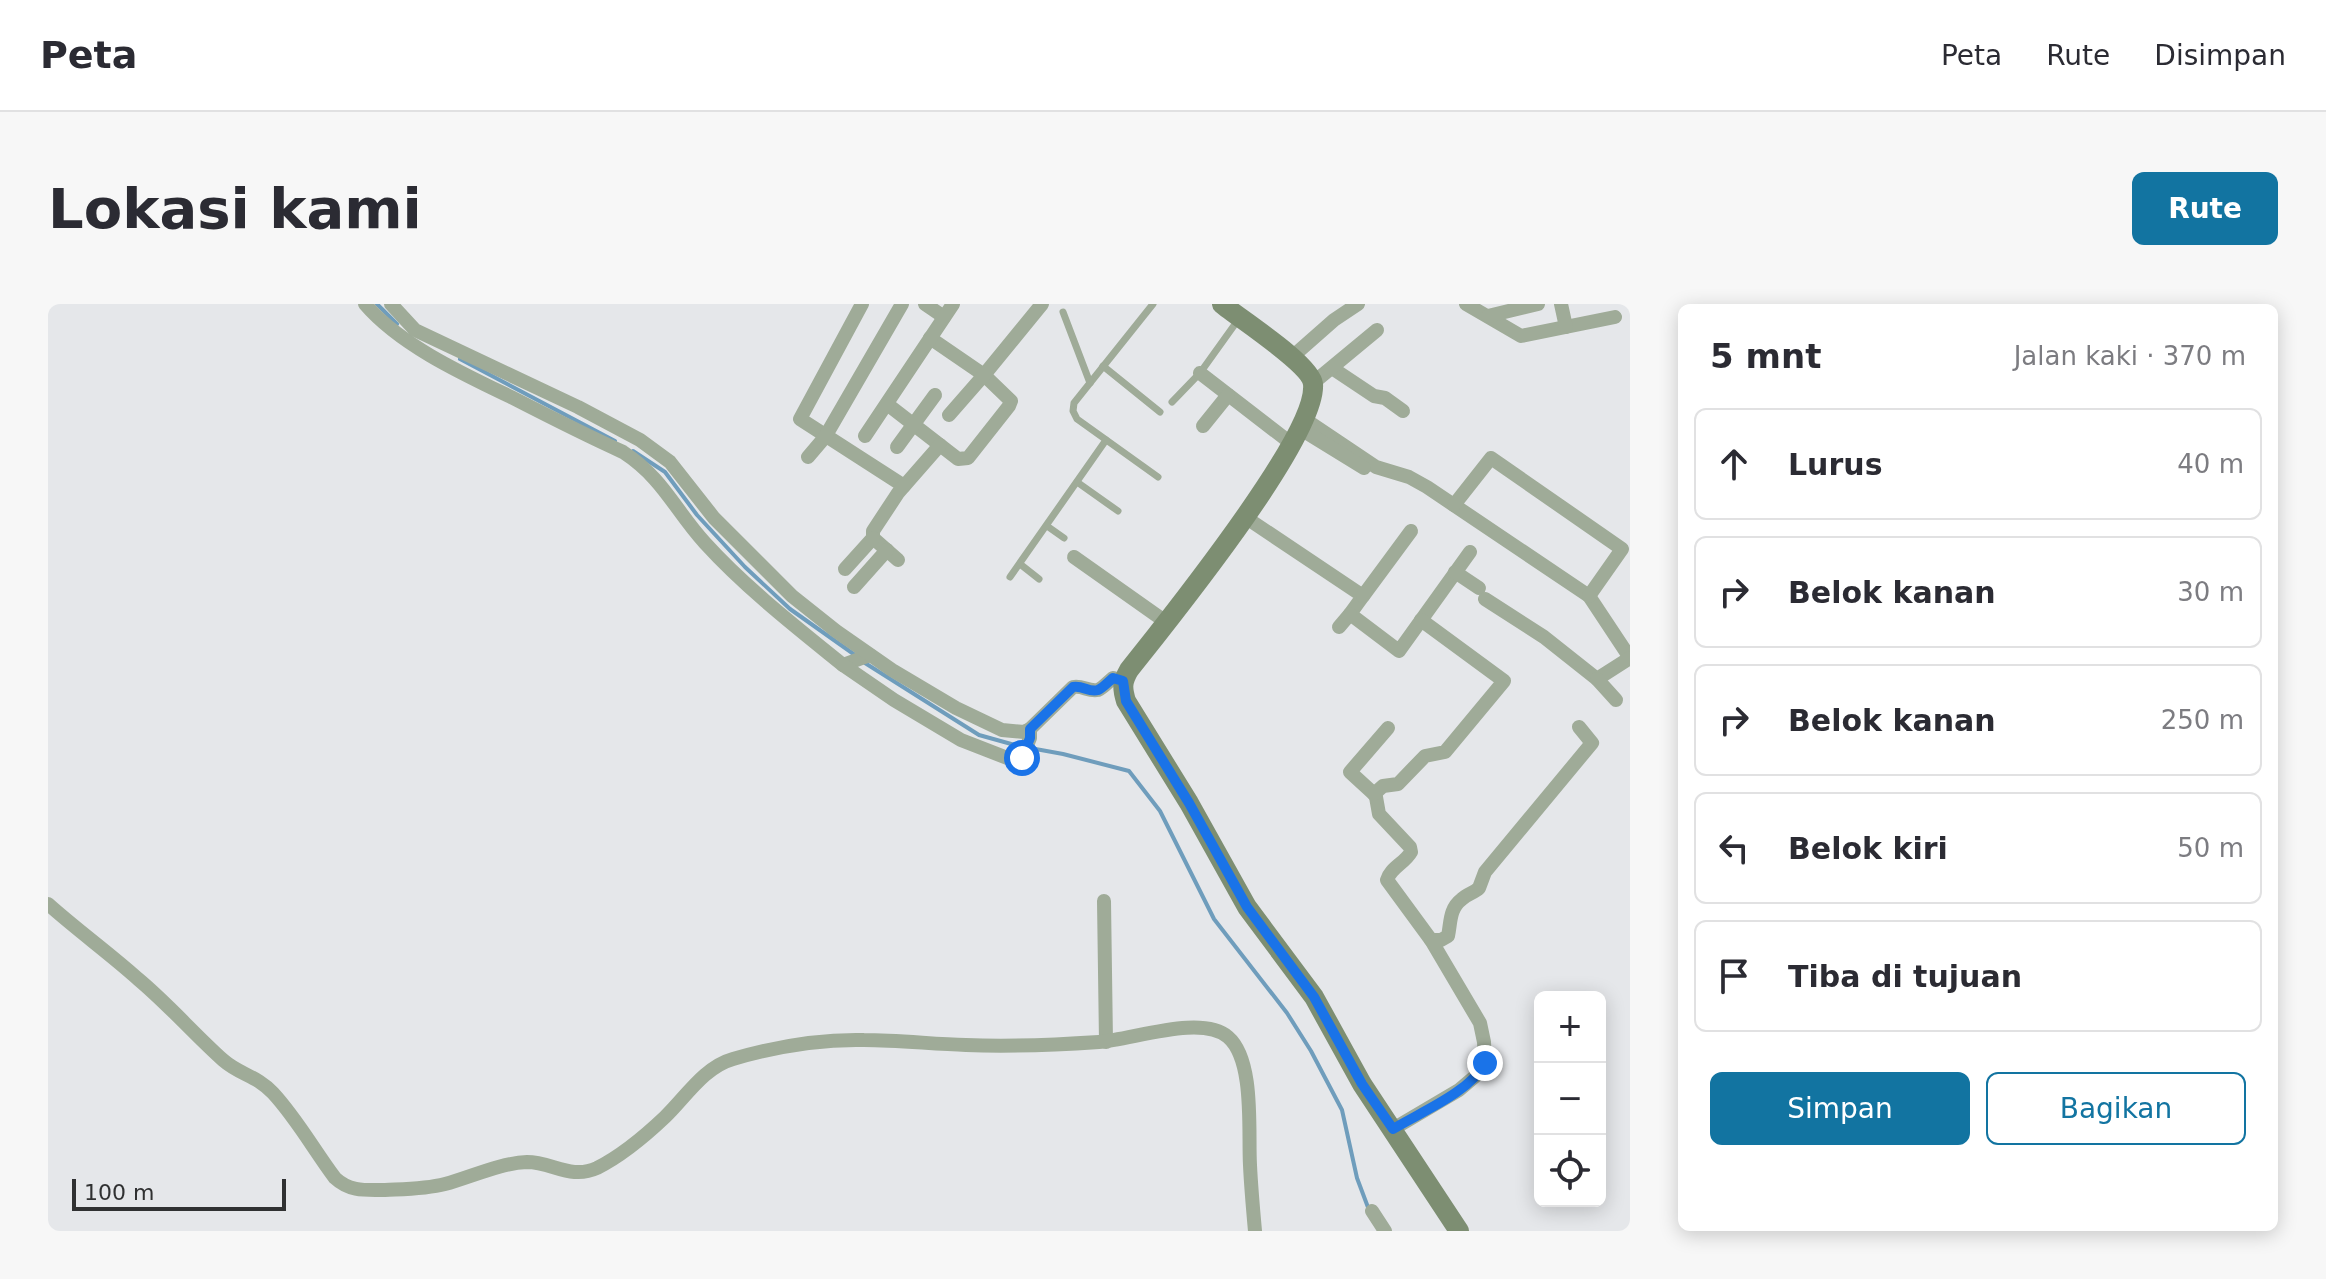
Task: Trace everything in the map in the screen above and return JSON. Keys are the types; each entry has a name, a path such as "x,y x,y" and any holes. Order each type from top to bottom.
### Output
{"street":[{"path":"365,304 400,337 449,366 623,452 660,482 706,543 777,597 943,701 983,722 1017,733 1027,744"},
{"path":"391,304 415,330 578,407 640,440 670,462 777,597 845,665 894,700 961,740 1019,761 1027,744 1073,687 1080,685 1099,690 1113,678 1123,681"},
{"path":"862,304 800,419 904,486"},
{"path":"808,457 825,437 902,304"},
{"path":"925,304 944,317"},
{"path":"865,436 953,304"},
{"path":"949,415 1042,304"},
{"path":"1222,304 1292,357 1313,383"},
{"path":"1292,357 1334,320 1358,304"},
{"path":"1466,304 1521,336 1615,317"},
{"path":"1488,316 1538,304"},
{"path":"1561,304 1566,327"},
{"path":"1377,330 1313,383 1298,430 1245,517 1123,681 1126,701 1189,803 1247,907 1314,997 1362,1084 1459,1231"},
{"path":"887,404 958,459 968,458 1009,406 1011,401 984,375 930,338"},
{"path":"1332,368 1403,411"},
{"path":"1200,373 1228,395 1376,467 1409,477 1427,487 1589,596 1630,658 1597,679"},
{"path":"897,447 935,395"},
{"path":"1203,426 1228,395"},
{"path":"845,569 873,538 873,531 904,486 940,445"},
{"path":"1454,505 1491,458 1626,553 1589,596"},
{"path":"1245,517 1363,596"},
{"path":"1339,627 1411,531"},
{"path":"854,587 893,555 873,538"},
{"path":"1350,614 1399,651 1470,552"},
{"path":"1074,557 1166,622"},
{"path":"1455,572 1597,679 1616,700"},
{"path":"1374,794 1383,786 1398,784 1425,756 1445,752 1504,681 1421,620"},
{"path":"845,665 868,655"},
{"path":"1431,940 1448,936 1449,919 1457,904 1479,888 1485,872 1592,743 1579,727"},
{"path":"1388,728 1350,772 1374,794 1379,814 1410,847 1408,858 1388,874 1387,880 1431,940 1480,1023 1485,1063 1479,1073 1459,1090 1393,1129"},
{"path":"1104,901 1106,1042"},
{"path":"48,904 138,978 224,1061 264,1085 291,1116 335,1178 352,1189 430,1188 527,1162 565,1172 581,1173 594,1169 643,1136 714,1068 729,1060 782,1049 861,1040 1010,1046 1106,1042 1205,1027 1227,1036 1242,1058 1255,1231"},
{"path":"1372,1211 1385,1231"}],"lane":[{"path":"1153,304 1074,403 1073,411 1077,419 1158,477"},
{"path":"1063,312 1090,383"},
{"path":"1172,402 1200,373 1239,319"},
{"path":"1103,366 1160,412"},
{"path":"1010,577 1106,440"},
{"path":"1077,482 1118,511"},
{"path":"1047,526 1064,538"},
{"path":"1020,564 1039,579"}],"waterway":[{"path":"377,304 397,324"},
{"path":"460,359 615,441"},
{"path":"633,451 665,472 697,515 745,567 790,609 855,655"},
{"path":"865,663 979,735 1022,747"},
{"path":"1030,748 1129,771 1160,811 1214,919 1287,1013 1342,1110 1357,1178 1369,1210"}],"route":[{"path":"1022,758 1030,729 1073,687 1080,685 1099,690 1113,678 1123,681 1126,701 1189,803 1247,907 1314,997 1362,1084 1393,1129 1459,1090 1479,1073 1485,1063"}]}
